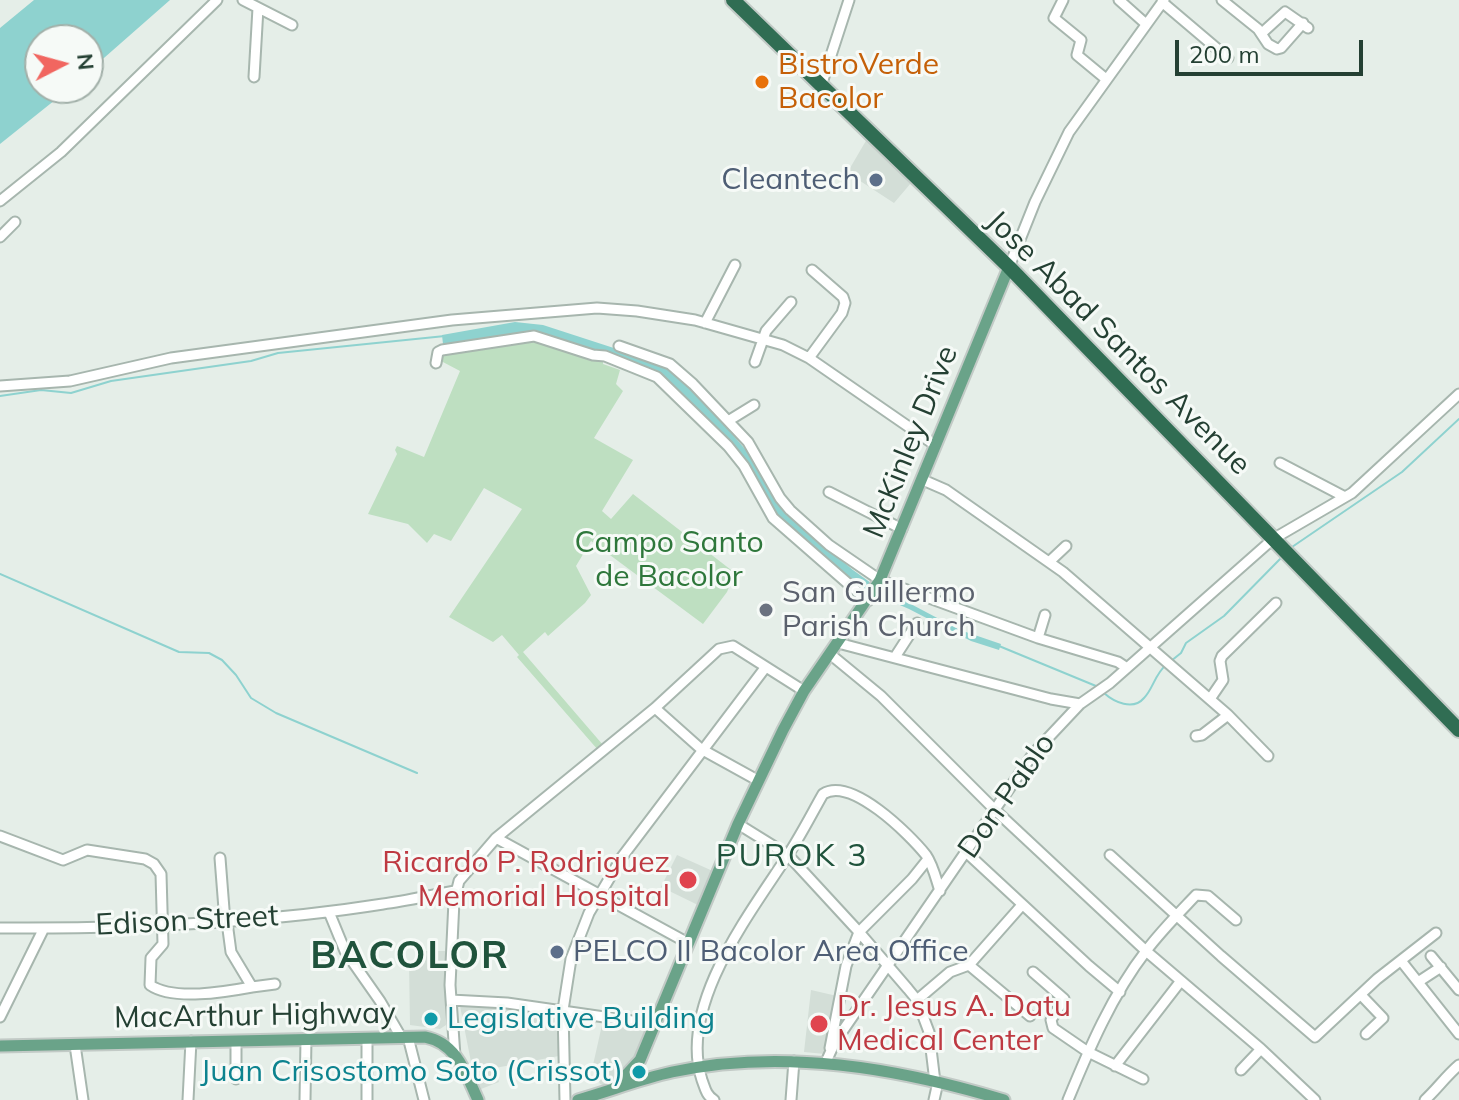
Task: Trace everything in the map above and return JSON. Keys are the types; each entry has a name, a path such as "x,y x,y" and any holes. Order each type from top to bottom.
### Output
{"highway":[{"name":"Jose Abad Santos Avenue","path":"733,0 1009,267 1459,730"}],"main road":[{"name":"McKinley Drive","path":"613,1089 640,1060 738,824 804,691 880,581 1009,267"},
{"name":"MacArthur Highway","path":"0,1046 404,1037 437,1040 455,1056 478,1100"},
{"path":"578,1100 658,1075 698,1068 748,1061 827,1058 1004,1100"},
{"path":"640,1060 646,1070 658,1075"}],"street":[{"path":"0,201 61,152 217,0"},
{"path":"243,0 292,25"},
{"path":"821,86 849,0"},
{"path":"1063,0 1054,18 1081,40 1077,55 1106,79"},
{"path":"1119,0 1146,24"},
{"path":"1222,0 1262,33 1268,44 1279,49 1306,26 1285,12 1262,33"},
{"path":"1009,267 1069,132 1163,1 1228,58"},
{"path":"254,77 258,8"},
{"path":"1,232 15,222"},
{"path":"705,323 735,265"},
{"path":"809,358 842,313 845,303 843,297 812,270"},
{"path":"755,362 769,327 791,302"},
{"path":"0,386 70,381 135,365 216,352 452,320 597,308 637,311 705,323 783,345 809,358 935,445"},
{"path":"436,363 438,352 442,350 534,336 605,356 657,377 728,446 744,466 773,518 870,598"},
{"path":"619,346 670,364 693,384 748,442 790,510 829,545 880,581 1038,638 1118,662 1127,668"},
{"name":"Don Pablo","path":"827,1058 1033,754 1080,704 1102,690 1150,647 1345,497 1459,394"},
{"path":"728,421 754,405"},
{"path":"1280,463 1345,497"},
{"path":"923,480 946,490 1063,572 1228,715 1268,756"},
{"path":"829,492 902,529"},
{"path":"1049,562 1066,546"},
{"path":"1210,699 1223,680 1222,656 1276,603"},
{"path":"1038,638 1045,615"},
{"path":"895,657 917,623"},
{"path":"838,643 1080,704"},
{"path":"455,1056 450,985 455,891 471,865 496,838 655,708 719,649 733,646 804,691"},
{"path":"830,654 881,696 995,810 1146,951 1261,1049 1315,1100"},
{"path":"565,1100 563,1010 571,959 589,913 622,857 765,668"},
{"path":"655,708 701,749 759,781"},
{"path":"1196,736 1202,735 1228,715"},
{"path":"714,1100 708,1096 698,1068 698,1032 713,983 751,910 788,855 823,794 831,789 840,790 876,807 928,859 940,891"},
{"path":"738,824 788,855 917,1000 932,1046 936,1082 934,1100"},
{"path":"0,836 63,860 87,850 149,861 158,868 161,874 163,948 151,958 150,985 160,990 192,994 275,984"},
{"path":"496,838 688,943"},
{"path":"967,853 1120,992"},
{"path":"1110,855 1315,1037 1377,979 1436,933"},
{"path":"220,858 231,952 252,987"},
{"path":"827,1058 846,966 859,932 928,859"},
{"name":"Edison Street","path":"0,928 226,922 329,912 455,891"},
{"path":"1068,1100 1088,1052 1120,992 1146,951 1196,895 1208,896 1236,920"},
{"path":"917,1000 950,972 969,965 1022,905"},
{"path":"329,912 345,951 404,1037 424,1100"},
{"path":"0,1017 44,928"},
{"path":"1431,956 1458,988"},
{"path":"1402,962 1459,1034"},
{"path":"969,965 1030,1016"},
{"path":"1418,982 1441,967"},
{"path":"1033,972 1064,999 1051,1020 1053,1028 1088,1052 1143,1079"},
{"path":"1115,1066 1180,982"},
{"path":"1361,995 1383,1018 1366,1034"},
{"path":"451,1000 507,1003 653,1024"},
{"path":"437,1040 454,1024"},
{"path":"367,1038 367,1100"},
{"path":"305,1100 306,1039"},
{"path":"188,1100 191,1041"},
{"path":"236,1041 236,1079"},
{"path":"75,1045 83,1100"},
{"path":"1241,1070 1261,1049"},
{"path":"791,1100 794,1061"},
{"path":"1425,1100 1434,1093 1441,1080 1459,1065"}],"shaded area":[{"path":"867,139 911,183 894,203 854,177 843,180"},
{"name":"Ricardo P. Rodriguez Memorial Hospital","path":"677,855 715,872 700,906 661,887"},
{"path":"417,951 445,951 446,1025 440,1029 410,1025 409,963 414,962"},
{"name":"Dr. Jesus A. Datu Medical Center","path":"811,990 837,996 825,1054 804,1052"},
{"path":"460,1006 559,1013 559,1056 495,1068 499,1082 481,1089 471,1062"},
{"path":"604,1016 647,1026 636,1063 610,1088 600,1084 593,1065"}],"green space":[{"name":"Campo Santo de Bacolor","path":"537,339 603,360 603,364 620,370 616,384 623,391 594,438 633,460 602,511 611,519 633,494 735,573 727,592 703,624 591,541 576,566 591,595 548,636 545,632 523,652 603,745 598,750 517,657 519,655 502,635 493,642 449,617 522,509 484,488 451,541 434,534 427,543 408,524 368,514 397,454 397,446 424,457 460,371 441,361 445,352"}],"water":[{"path":"34,0 170,0 104,58 104,24 24,24 24,104 50,104 0,144 0,28"},
{"path":"515,322 543,325 666,365 700,397 758,464 774,498 791,518 871,583 960,630 1001,644 999,650 971,641 856,586 777,520 747,467 653,369 539,334 443,344 442,335"}],"waterway":[{"path":"0,396 41,390 71,393 111,381 251,361 278,353 445,336"},
{"path":"1292,547 1402,472 1459,419"},
{"path":"1171,661 1181,653 1186,643 1224,616 1282,557"},
{"path":"0,574 179,652 209,653 222,660 251,698 276,713 417,773"},
{"path":"999,646 1096,686"},
{"path":"1104,693 1124,704 1140,702 1166,665"}],"place":[{"name":"BistroVerde Bacolor","path":"762,82"},
{"name":"Cleantech","path":"876,180"},
{"name":"San Guillermo Parish Church","path":"766,610"},
{"name":"Ricardo P. Rodriguez Memorial Hospital","path":"688,880"},
{"name":"PELCO II Bacolor Area Office","path":"557,952"},
{"name":"Legislative Building","path":"431,1019"},
{"name":"Dr. Jesus A. Datu Medical Center","path":"819,1024"},
{"name":"Juan Crisostomo Soto (Crissot)","path":"639,1072"}],"district":[{"name":"PUROK 3","path":"792,856"},
{"name":"BACOLOR","path":"410,957"}]}
